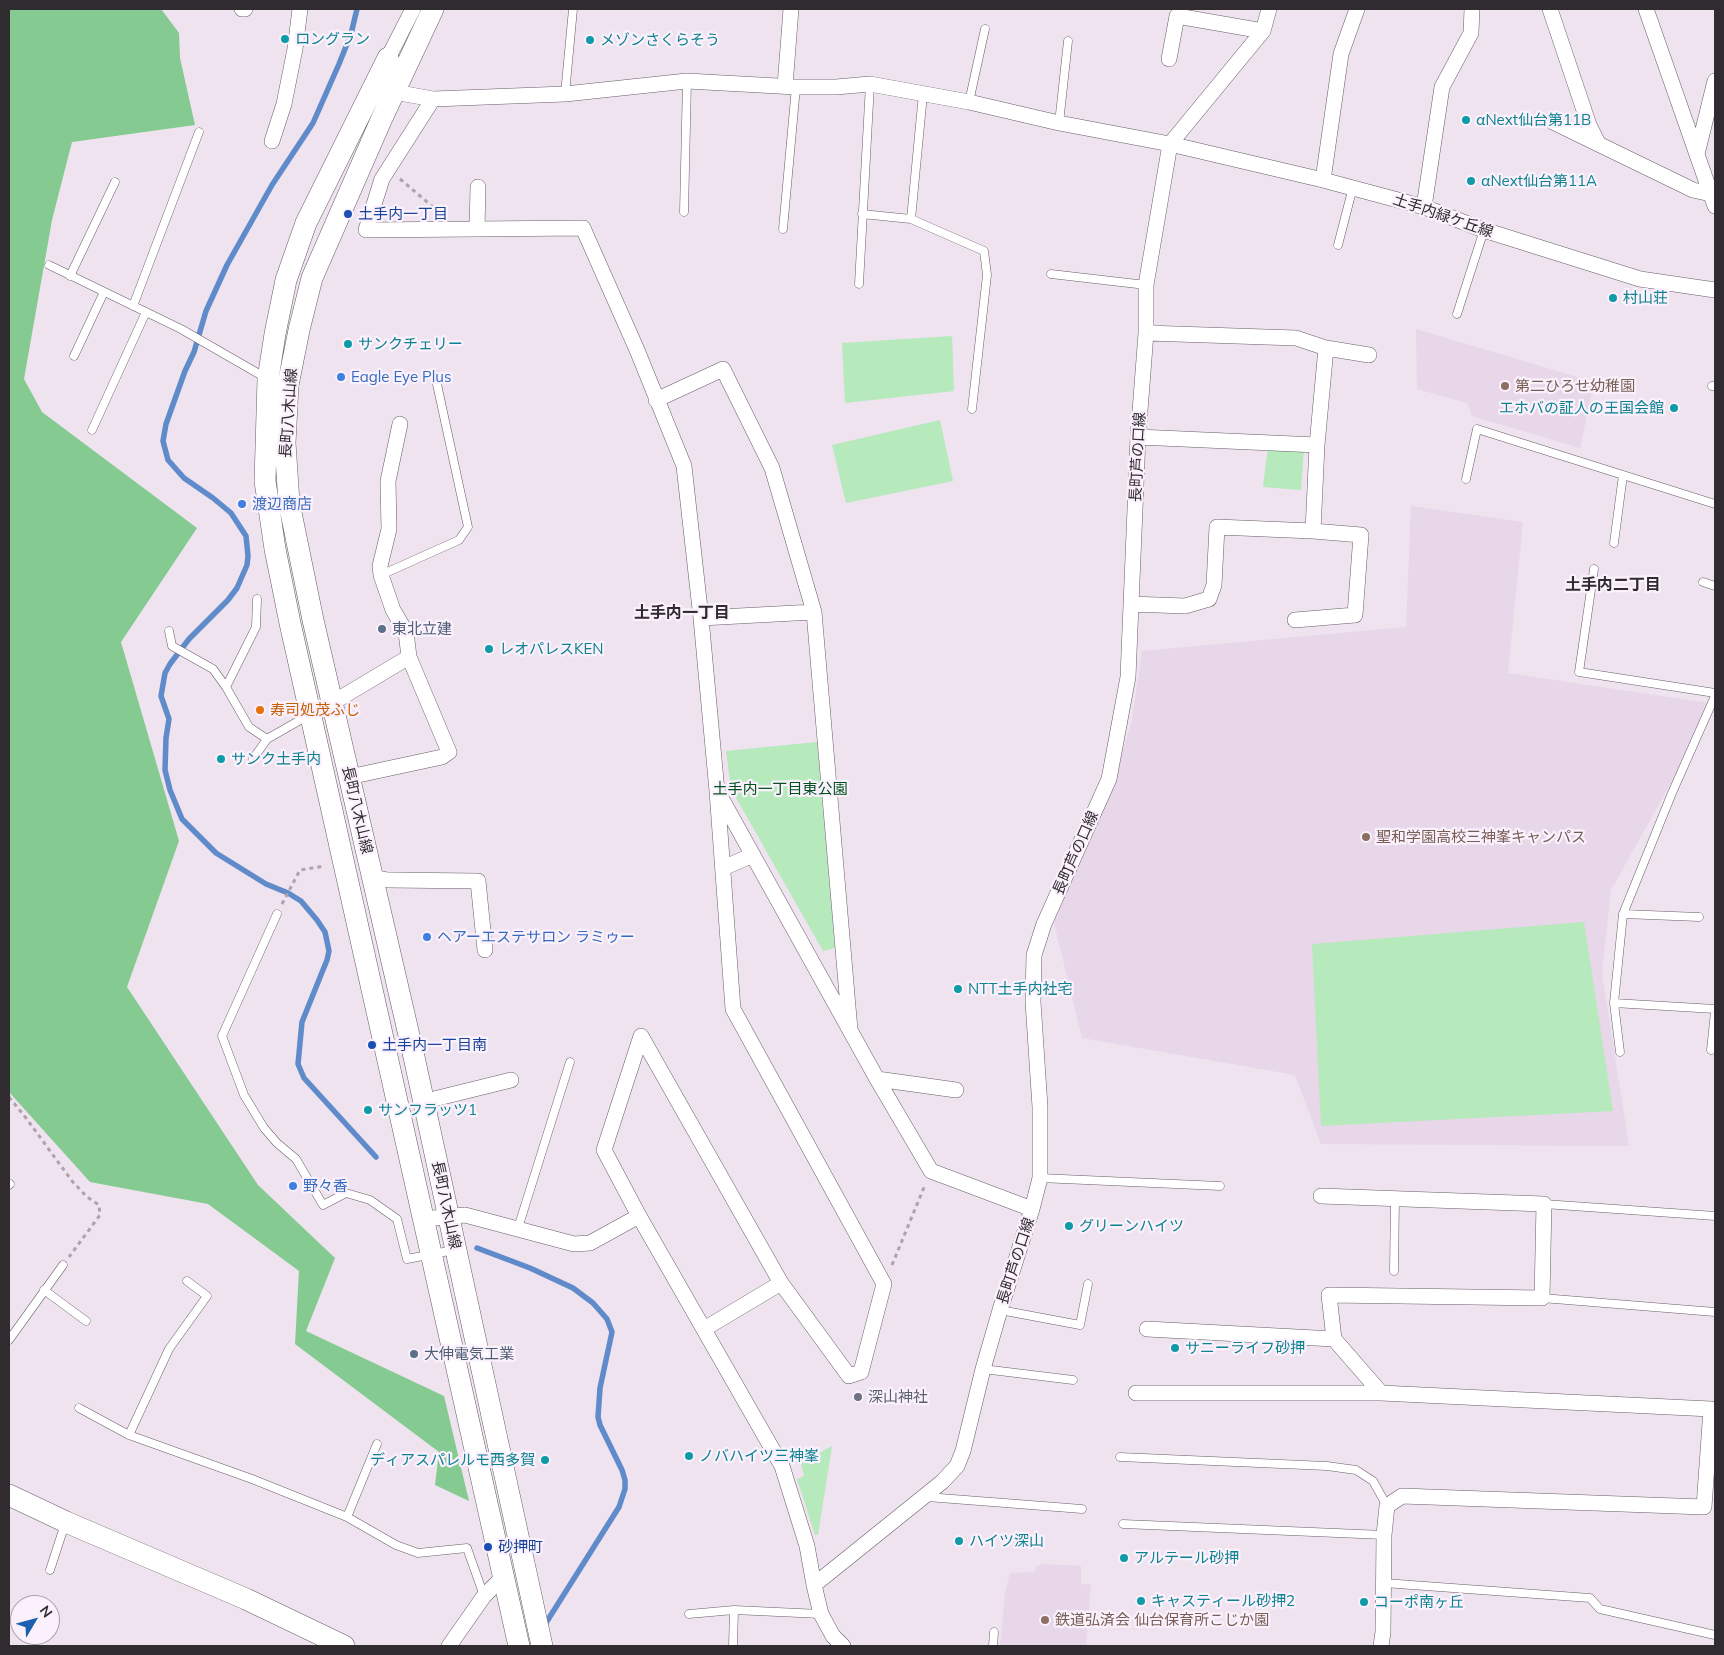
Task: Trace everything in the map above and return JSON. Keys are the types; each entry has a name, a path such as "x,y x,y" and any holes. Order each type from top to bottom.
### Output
{"street":[{"path":"272,140 284,104 295,49 300,9"},
{"path":"413,9 388,58 385,88 306,223 286,280 268,379 265,481 275,549 519,1646"},
{"name":"長町八木山線","path":"433,9 385,88 312,278 288,385 285,443 289,503 540,1637"},
{"path":"790,9 790,87"},
{"name":"長町芦の口線","path":"814,1585 942,1482 957,1466 963,1451 983,1369 1040,1178 1040,1107 1033,1002 1034,955 1044,924 1109,779 1128,677 1138,437 1146,333 1146,284 1170,144 1263,31 1269,9"},
{"path":"1322,180 1341,54 1358,9"},
{"path":"1424,207 1442,87 1471,33 1472,9"},
{"path":"1550,9 1589,126 1598,143"},
{"path":"1646,9 1713,200"},
{"path":"1169,59 1177,16 1263,31"},
{"name":"土手内緑ケ丘線","path":"385,88 433,99 565,94 687,81 790,87 836,87 870,84 970,102 1059,123 1170,144 1352,187 1424,207 1484,230 1640,278 1715,290"},
{"path":"1698,154 1715,82"},
{"path":"433,99 382,179 366,230 583,228 684,466 718,791 733,1009 884,1284 861,1372 849,1376 781,1283 641,1036 604,1150 639,1216 782,1466 807,1546 814,1585 822,1614 833,1636 843,1646"},
{"path":"1553,122 1713,200"},
{"path":"478,187 478,229"},
{"path":"1146,333 1296,338 1326,348 1369,355"},
{"path":"1313,531 1317,445 1326,348"},
{"path":"656,400 723,370 772,468 814,612 850,1030"},
{"path":"349,778 442,757 450,752 409,657 406,632 393,610 381,575 380,566 389,529 388,481 400,424"},
{"path":"1138,437 1317,445"},
{"path":"1131,604 1185,606 1209,599 1214,585 1217,527 1361,535 1355,615 1295,620"},
{"path":"701,618 814,612"},
{"path":"332,703 409,657"},
{"path":"718,791 877,1079 931,1171 1032,1209"},
{"path":"724,868 753,855"},
{"path":"372,877 388,880 478,881 485,950"},
{"path":"877,1079 956,1090"},
{"path":"422,1102 512,1080"},
{"path":"1321,1196 1544,1204 1542,1298 1329,1295 1334,1339 1381,1392"},
{"path":"424,1219 465,1215 574,1244 590,1243 639,1216"},
{"path":"704,1329 781,1283"},
{"path":"1147,1329 1334,1339"},
{"path":"1136,1393 1381,1392 1711,1409 1704,1507 1402,1496 1387,1506 1384,1535 1383,1632 1380,1646"},
{"path":"9,1495 66,1522 246,1598 344,1646"},
{"path":"449,1646 484,1596 503,1577"}],"lane":[{"path":"565,94 573,9"},
{"path":"970,102 985,30"},
{"path":"1059,123 1068,41"},
{"path":"684,212 687,81"},
{"path":"859,284 870,84"},
{"path":"783,229 790,87"},
{"path":"911,219 923,94"},
{"path":"133,306 199,132"},
{"path":"70,276 115,182"},
{"path":"1338,245 1352,187"},
{"path":"862,214 911,219 984,251 987,275 972,409"},
{"path":"1457,314 1484,230"},
{"path":"49,265 181,329 268,379"},
{"path":"1051,274 1146,284"},
{"path":"74,356 104,292"},
{"path":"92,430 146,312"},
{"path":"381,575 458,540 468,527 435,375"},
{"path":"1466,478 1476,429 1715,504"},
{"path":"1614,543 1623,475"},
{"path":"1594,568 1579,672 1715,693"},
{"path":"1703,582 1715,586"},
{"path":"226,687 256,627 257,599"},
{"path":"169,631 172,646 213,669 226,687 249,727 268,739"},
{"path":"1620,1052 1614,1003 1623,914 1672,793 1715,696"},
{"path":"253,759 268,739 311,714"},
{"path":"277,914 222,1036 244,1095 264,1128 277,1143 296,1159 323,1205 346,1193 370,1200 397,1219 406,1259 455,1249"},
{"path":"1623,914 1699,917"},
{"path":"1614,1003 1715,1010 1711,1050"},
{"path":"518,1228 570,1062"},
{"path":"1040,1178 1220,1186"},
{"path":"1394,1271 1395,1199"},
{"path":"1544,1204 1715,1216"},
{"path":"9,1340 63,1265"},
{"path":"129,1435 169,1349 207,1296 187,1281"},
{"path":"1000,1310 1080,1325 1088,1284"},
{"path":"44,1290 86,1321"},
{"path":"1542,1298 1715,1312"},
{"path":"983,1369 1073,1380"},
{"path":"79,1408 129,1435 252,1479 347,1517 396,1545 418,1553 467,1548 484,1596"},
{"path":"347,1517 377,1444"},
{"path":"1120,1456 1327,1466 1356,1470 1372,1481 1387,1506"},
{"path":"924,1496 1082,1509"},
{"path":"50,1570 66,1522"},
{"path":"1123,1524 1384,1535"},
{"path":"1384,1583 1590,1598 1600,1609 1715,1635"},
{"path":"733,1646 734,1610"},
{"path":"689,1614 734,1610 822,1614"},
{"path":"993,1646 994,1632"}],"path":[{"path":"388,169 450,221 451,229"},
{"path":"285,900 300,870 327,866"},
{"path":"9,1097 72,1180 87,1197 99,1205 100,1215 63,1265"},
{"path":"884,1284 931,1171"}],"shaded area":[{"name":"第二ひろせ幼稚園","path":"1416,329 1594,382 1580,448 1472,416 1467,403 1417,389"},
{"name":"聖和学園高校三神峯キャンパス","path":"1411,506 1523,522 1508,673 1715,704 1611,890 1602,973 1629,1146 1321,1144 1295,1075 1082,1038 1054,923 1113,784 1132,720 1142,651 1406,627"},
{"name":"鉄道弘済会 仙台保育所こじか園","path":"1043,1564 1081,1566 1081,1584 1091,1585 1086,1646 1000,1646 1005,1593 1010,1573 1034,1572 1037,1566"}],"green space":[{"path":"9,9 161,9 179,33 180,58 195,125 72,142 52,220 24,379 42,412 197,528 121,642 179,841 127,987 258,1185 335,1258 306,1331 444,1396 469,1501 435,1485 439,1452 295,1344 299,1271 208,1204 90,1182 9,1092"},
{"path":"952,336 954,391 845,403 842,343"},
{"path":"940,420 953,481 846,503 832,445"},
{"path":"1268,447 1304,448 1301,490 1263,487"},
{"name":"土手内一丁目東公園","path":"817,742 835,948 823,951 731,789 726,751"},
{"path":"1584,922 1613,1111 1321,1126 1312,944"},
{"path":"832,1446 818,1535 815,1535 797,1479 804,1476 801,1463"}],"waterway":[{"path":"357,9 351,34 313,123 272,185 227,265 206,311 194,352 185,371 166,424 163,441 168,460 184,478 231,513 246,536 248,556 247,565 237,588 228,600 189,639 170,664 165,673 161,696 169,719 166,738 165,770 170,790 182,819 216,853 266,884 288,893 301,901 325,932 329,951 302,1022 298,1064 304,1078 376,1157"},
{"path":"477,1248 530,1268 573,1288 593,1303 607,1319 612,1332 600,1388 598,1417 622,1470 625,1489 619,1507 544,1626"}],"place":[{"name":"ロングラン","path":"285,39"},
{"name":"メゾンさくらそう","path":"590,40"},
{"name":"αNext仙台第11B","path":"1466,120"},
{"name":"αNext仙台第11A","path":"1471,181"},
{"name":"土手内一丁目","path":"348,214"},
{"name":"村山荘","path":"1613,298"},
{"name":"サンクチェリー","path":"348,344"},
{"name":"Eagle Eye Plus","path":"341,377"},
{"name":"第二ひろせ幼稚園","path":"1505,386"},
{"name":"エホバの証人の王国会館","path":"1674,408"},
{"name":"渡辺商店","path":"242,504"},
{"name":"東北立建","path":"382,629"},
{"name":"レオパレスKEN","path":"489,649"},
{"name":"寿司処茂ふじ","path":"260,710"},
{"name":"サンク土手内","path":"221,759"},
{"name":"聖和学園高校三神峯キャンパス","path":"1366,837"},
{"name":"ヘアーエステサロン ラミゥー","path":"427,937"},
{"name":"NTT土手内社宅","path":"958,989"},
{"name":"土手内一丁目南","path":"372,1045"},
{"name":"サンフラッツ1","path":"368,1110"},
{"name":"野々香","path":"293,1186"},
{"name":"グリーンハイツ","path":"1069,1226"},
{"name":"サニーライフ砂押","path":"1175,1348"},
{"name":"大伸電気工業","path":"414,1354"},
{"name":"深山神社","path":"858,1397"},
{"name":"ノバハイツ三神峯","path":"689,1456"},
{"name":"ディアスパレルモ西多賀","path":"545,1460"},
{"name":"ハイツ深山","path":"959,1541"},
{"name":"砂押町","path":"488,1547"},
{"name":"アルテール砂押","path":"1124,1558"},
{"name":"キャスティール砂押2","path":"1141,1601"},
{"name":"コーポ南ヶ丘","path":"1364,1602"},
{"name":"鉄道弘済会 仙台保育所こじか園","path":"1045,1620"}],"district":[{"name":"土手内二丁目","path":"1613,585"},
{"name":"土手内一丁目","path":"682,613"}]}
